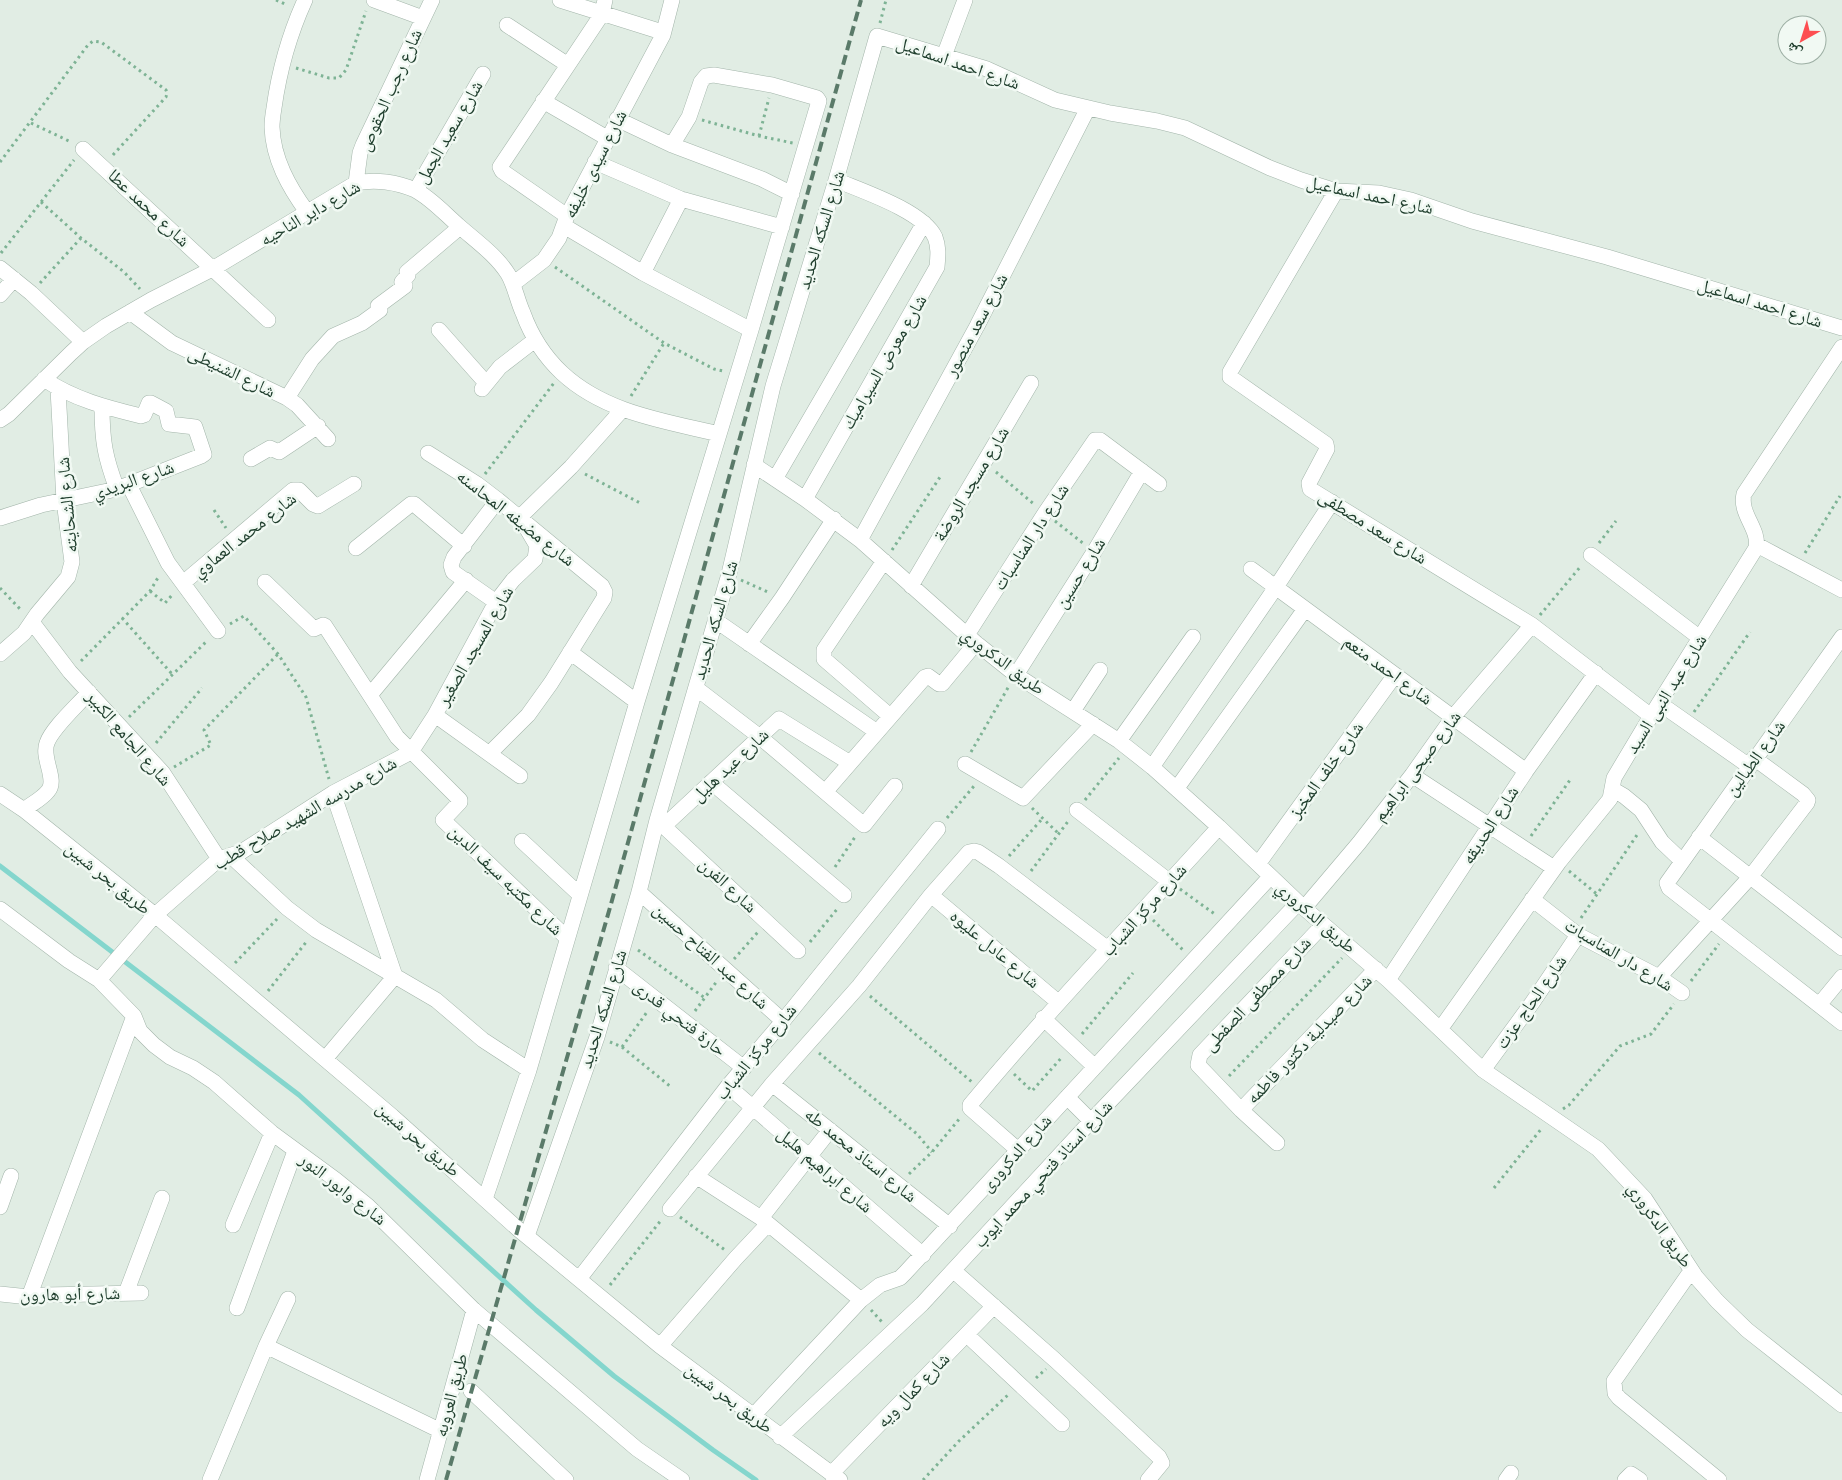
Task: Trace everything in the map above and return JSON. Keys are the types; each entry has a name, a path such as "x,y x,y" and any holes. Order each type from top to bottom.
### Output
{"street":[{"path":"305,0 284,64 276,96 272,126 277,155 286,178 295,196 307,212"},
{"name":"شارع رجب الحقوص","path":"356,183 360,153 363,145 432,0"},
{"name":"شارع سيدى خليفه","path":"513,284 544,260 559,238 607,138 663,36 662,32 672,0"},
{"path":"944,56 965,0"},
{"path":"568,1 604,7 662,32"},
{"path":"370,4 424,18"},
{"path":"604,7 568,65 501,164 500,169 566,221 643,273 751,330"},
{"path":"507,25 568,65"},
{"name":"شارع احمد اسماعيل","path":"877,36 987,69 1055,100 1184,128 1270,168 1301,180 1336,190 1379,193 1411,200 1472,221 1607,257 1842,328"},
{"name":"شارع السكه الحديد","path":"527,1236 597,1037 624,939 661,823 696,688 729,574 773,386 836,180 877,36"},
{"name":"شارع سعيد الجمل","path":"416,190 483,74"},
{"path":"485,1199 529,1070 637,702 819,102 817,98 772,85 714,75 706,76 701,82 689,117 672,145"},
{"path":"543,101 607,138"},
{"name":"شارع سعد منصور","path":"860,540 977,326 1088,108"},
{"path":"617,119 672,145 762,179 792,194"},
{"name":"شارع محمد عطا","path":"83,149 214,268 268,320"},
{"path":"595,162 681,199 782,228"},
{"name":"شارع داير الناحيه","path":"0,420 9,414 83,342 130,312 214,268 356,183 370,180 389,182 416,190 497,259 513,284 522,313 535,340 562,372 591,395 622,410 719,434"},
{"path":"775,479 924,223 905,209 836,180"},
{"name":"شارع سعد مصطفى","path":"1336,190 1229,375 1326,444 1326,449 1308,486 1532,625 1651,716"},
{"path":"643,273 681,199"},
{"name":"شارع معرض السيراميك","path":"805,499 938,267 939,251 934,236 924,223"},
{"path":"287,398 312,359 333,336 362,323 380,310 378,306 405,286 402,282 408,275 406,272 460,227"},
{"path":"0,268 31,292 83,342"},
{"path":"0,295 14,279"},
{"name":"شارع الشنيطى","path":"130,312 172,343 287,398 297,405 328,439"},
{"path":"439,330 484,386 500,367 535,340"},
{"path":"1842,347 1744,494 1743,506 1757,539 1757,545 1842,590"},
{"path":"44,379 58,388 102,406 102,434 107,463 168,563 218,631"},
{"name":"شارع مسجد الروضة","path":"911,586 1031,383"},
{"name":"شارع الشحايته","path":"0,654 15,642 32,622 68,576 71,569 72,562 64,501 58,388"},
{"name":"شارع البريدي","path":"0,518 41,505 123,487 201,456 204,452 196,428 193,426 170,424 167,412 164,409 149,403 144,415 141,416 102,406"},
{"path":"520,517 571,467 622,410"},
{"path":"251,459 270,448 279,452 318,426"},
{"name":"شارع دار المناسبات","path":"890,716 925,676 942,684 972,639 1045,513 1095,440 1100,440 1142,471"},
{"name":"شارع مضيفه المحاسنه","path":"428,454 478,484 602,586 605,592 604,598 570,652"},
{"name":"طريق الدكروري","path":"754,465 805,499 860,540 972,639 1016,675 1123,744 1152,766 1301,906 1376,969 1484,1070 1598,1149 1645,1199 1692,1271 1717,1300 1748,1330 1842,1405"},
{"path":"1142,471 1159,484"},
{"name":"شارع حسين","path":"1016,675 1094,552 1142,471"},
{"name":"شارع محمد العماوي","path":"183,583 293,490 299,490 313,504 318,506 354,484"},
{"path":"496,602 453,572 451,565 454,558 498,500"},
{"path":"1152,766 1276,587 1332,502"},
{"path":"356,548 411,504 414,504 464,546"},
{"name":"شارع المسجد الصغير","path":"411,752 435,715 496,602 513,580 531,564 537,553 537,546 520,517"},
{"path":"749,644 834,520"},
{"name":"شارع عبد النبى السيد","path":"1441,1028 1556,865 1610,799 1614,778 1757,545"},
{"path":"1590,555 1700,638"},
{"path":"826,792 890,716 824,660 823,655 824,650 884,561"},
{"name":"شارع احمد منعم","path":"1251,569 1526,771"},
{"path":"370,695 466,580"},
{"name":"شارع مكتبه سيف الدين","path":"265,582 314,629 325,626 397,737 460,800 443,820 567,938"},
{"path":"1177,788 1305,609"},
{"path":"715,620 877,732"},
{"name":"شارع الجامع الكبير","path":"32,622 70,672 163,773 225,857 316,930 436,1000 483,1040 529,1070"},
{"name":"شارع صبحى ابراهيم","path":"1301,906 1359,843 1412,775 1453,717 1532,625"},
{"path":"1123,744 1193,637"},
{"name":"شارع الطبالين","path":"1710,920 1669,888 1667,885 1668,880 1842,637"},
{"path":"490,753 528,715 570,652 637,702"},
{"path":"1073,711 1100,670"},
{"name":"شارع الحديقه","path":"1388,980 1526,771 1596,673"},
{"name":"شارع خلف المخبز","path":"1258,864 1395,675"},
{"path":"696,688 760,737 864,825 895,786"},
{"path":"24,810 49,790 51,775 47,766 46,744 51,734 89,692"},
{"path":"1659,703 1686,722 1803,794 1808,800 1751,876 1659,977"},
{"path":"435,715 520,776"},
{"name":"شارع عيد هليل","path":"661,823 711,782 781,719 850,763"},
{"path":"965,764 1023,798 1093,724"},
{"name":"شارع مدرسه الشهيد صلاح قطب","path":"103,975 154,915 225,857 241,852 333,794 411,752"},
{"path":"1412,775 1522,848 1556,865"},
{"path":"711,782 844,895"},
{"path":"1612,789 1641,810 1662,842 1682,861"},
{"name":"طريق بحر شبين","path":"0,794 24,810 154,915 325,1059 527,1236 600,1297 660,1346 835,1477"},
{"path":"325,1059 395,976 333,794"},
{"path":"1077,810 1170,882"},
{"name":"شارع الفرن","path":"661,823 798,951"},
{"name":"شارع مركز الشباب","path":"970,1106 1058,1002 1144,911 1219,827"},
{"name":"شارع مركز الشباب","path":"579,1279 728,1086 938,829"},
{"path":"1699,836 1842,948"},
{"path":"522,840 580,895"},
{"path":"670,1209 772,1084 858,986 931,895 969,852 978,852 999,866 1108,949"},
{"name":"شارع الدكرورى","path":"753,1416 861,1300 880,1285 903,1276 1193,960 1229,924 1270,876"},
{"name":"شارع عبد الفتاح حسين","path":"639,892 783,1020"},
{"name":"شارع عادل عليوه","path":"931,895 1058,1002"},
{"name":"شارع دار المناسبات","path":"1532,899 1575,932 1659,977 1682,993"},
{"name":"شارع استاذ فتحي محمد ايوب","path":"780,1437 893,1333 954,1271 1091,1121 1301,906"},
{"name":"شارع وابور النور","path":"1,915 103,975 134,1016 140,1031 154,1045 170,1057 193,1068 214,1082 272,1134 368,1206 474,1310 637,1449 682,1480"},
{"path":"1710,920 1842,1023"},
{"name":"شارع مصطفى الصفطى","path":"1218,1088 1198,1066 1200,1055 1323,925"},
{"name":"شارع الحاج عزت","path":"1484,1070 1532,1003 1575,932"},
{"name":"حارة فتحي قدرى","path":"616,968 744,1068"},
{"name":"شارع صيدلية دكتور فاطمه","path":"1241,1110 1376,969"},
{"path":"1819,1005 1842,977"},
{"path":"29,1297 134,1016"},
{"path":"1044,1018 1095,1067"},
{"name":"شارع استاذ محمد طه","path":"772,1084 950,1226"},
{"name":"شارع ابراهيم هليل","path":"728,1086 922,1255"},
{"path":"1218,1088 1277,1143"},
{"path":"1067,1097 1091,1121"},
{"path":"970,1106 1018,1150"},
{"path":"660,1346 736,1258 809,1156 830,1130"},
{"path":"233,1225 272,1134"},
{"path":"237,1308 295,1151"},
{"path":"0,1207 11,1176"},
{"path":"696,1176 764,1221 861,1300"},
{"path":"126,1293 162,1198"},
{"path":"954,1271 1055,1360 1160,1457 1162,1463 1148,1480"},
{"path":"1692,1271 1614,1381 1614,1387 1618,1398 1719,1480"},
{"name":"شارع أبو هارون","path":"0,1294 29,1297 141,1293"},
{"path":"210,1480 266,1346 288,1299"},
{"name":"شارع كمال ويه","path":"835,1477 994,1306"},
{"name":"طريق العروبه","path":"427,1480 474,1310"},
{"path":"966,1335 1062,1424"},
{"path":"266,1346 441,1431"},
{"path":"471,1391 566,1480"},
{"path":"1625,1480 1631,1474 1640,1480"}],"path":[{"path":"877,36 886,0"},
{"path":"284,64 329,78 339,78 346,70 370,4"},
{"path":"0,162 88,45 93,42 101,42 166,90 167,93 103,166"},
{"path":"759,136 772,85"},
{"path":"689,117 759,136 806,145"},
{"path":"0,254 83,149 31,123"},
{"path":"41,202 81,238 124,272 152,300"},
{"path":"31,292 81,238"},
{"path":"544,260 664,343 714,369 737,376"},
{"path":"622,410 664,343"},
{"path":"478,484 562,372"},
{"path":"984,462 1094,552"},
{"path":"571,467 642,504"},
{"path":"884,561 942,474"},
{"path":"1797,566 1840,496"},
{"path":"214,510 235,540"},
{"path":"1532,625 1590,555 1616,520"},
{"path":"729,574 782,598"},
{"path":"70,672 150,591 165,603 183,583"},
{"path":"0,588 32,622"},
{"path":"120,726 218,631 244,616 278,654 306,697 333,794"},
{"path":"122,618 172,674"},
{"path":"1686,722 1750,632"},
{"path":"163,773 210,746 204,730 278,654"},
{"path":"965,764 1016,675"},
{"path":"146,755 202,688"},
{"path":"1077,810 1123,744"},
{"path":"938,829 984,774"},
{"path":"1522,848 1570,780"},
{"path":"999,866 1042,819 1058,834 1022,884"},
{"path":"1575,932 1647,819"},
{"path":"826,880 864,825"},
{"path":"1556,865 1598,895"},
{"path":"1170,882 1229,924"},
{"path":"798,951 803,950 844,901 844,895"},
{"path":"224,974 287,908"},
{"path":"1144,911 1193,960"},
{"path":"624,939 704,998 725,969 767,922"},
{"path":"258,1004 316,930"},
{"path":"1494,1188 1550,1117 1569,1105 1620,1046 1651,1034 1727,934"},
{"path":"1218,1088 1351,948"},
{"path":"858,986 982,1091"},
{"path":"656,999 622,1047 671,1087"},
{"path":"807,1043 917,1134 932,1152"},
{"path":"897,1185 932,1152 970,1106"},
{"path":"600,1297 670,1209 736,1258"},
{"path":"861,1300 893,1333"},
{"path":"924,1480 959,1441 1055,1360"}],"waterway":[{"path":"0,866 299,1095 536,1310 614,1376 756,1480"}],"railway":[{"path":"446,1480 611,904 861,0"}]}
